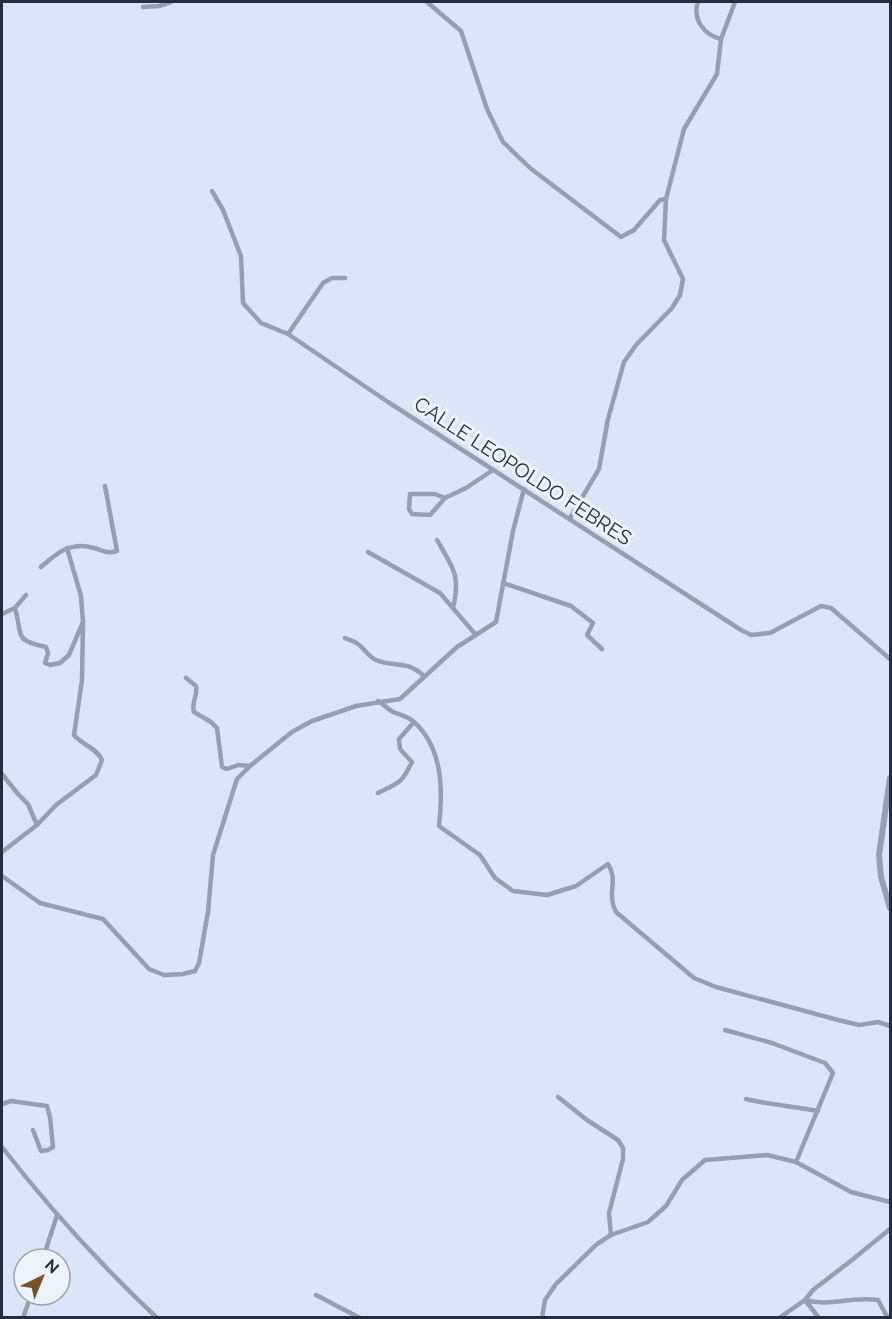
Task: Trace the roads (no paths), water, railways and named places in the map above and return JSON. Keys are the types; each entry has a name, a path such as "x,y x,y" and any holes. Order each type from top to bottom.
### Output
{"street":[{"path":"143,8 171,2"},
{"path":"427,2 461,31 487,109 503,142 530,168 621,237 634,230 660,200 666,199"},
{"path":"698,2 696,8 699,22 710,36 721,39"},
{"path":"570,519 599,469 608,419 624,362 636,345 672,308 680,296 683,279 664,240 666,199 684,129 717,74 721,39 735,2"},
{"name":"CALLE LEOPOLDO FEBRES","path":"212,191 223,210 241,256 243,303 261,323 288,334 493,470 751,636 770,633 820,606 831,608 891,658"},
{"path":"288,334 323,283 332,278 345,278"},
{"path":"445,498 435,494 410,494 409,509 412,514 430,515 445,498 466,488 493,470"},
{"path":"41,567 53,556 67,548 79,545 109,554 117,551 105,486"},
{"path":"2,876 40,903 103,919 149,969 164,975 183,975 195,971 199,963 208,912 213,855 237,779 292,732 312,721 356,706 400,699 457,647 496,622 513,531 524,489"},
{"path":"437,540 458,584 453,608"},
{"path":"2,852 37,825 56,805 96,775 102,760 99,753 74,735 82,680 83,622 81,596 67,548"},
{"path":"368,552 440,593 476,634"},
{"path":"503,582 571,606 593,623 587,635 602,649"},
{"path":"2,614 15,608 26,595"},
{"path":"15,608 20,637 27,643 46,647 48,653 45,663 50,665 60,663 69,655 83,622"},
{"path":"345,638 358,644 376,660 405,664 417,669 424,676"},
{"path":"186,678 196,686 197,691 192,706 194,712 217,728 222,767 227,769 238,765 250,766"},
{"path":"378,701 414,722 431,743 439,770 442,797 439,826 480,855 495,878 505,888 547,895 576,886 608,864 613,872 611,903 615,912 694,978 716,987 838,1020 859,1025 879,1022 891,1026"},
{"path":"378,793 402,781 406,775 412,762 400,749 399,739 414,722"},
{"path":"2,774 28,804 37,825"},
{"path":"891,778 879,855 881,877 891,908"},
{"path":"725,1030 772,1043 825,1063 833,1073 796,1162"},
{"path":"558,1097 587,1120 618,1140 622,1148 623,1159 609,1213 611,1235"},
{"path":"746,1098 768,1105 793,1106 818,1111"},
{"path":"2,1104 11,1101 47,1106 51,1117 53,1147 41,1151 33,1131"},
{"path":"2,1147 57,1215 122,1285 157,1317"},
{"path":"542,1317 546,1300 556,1284 597,1244 611,1235 648,1222 666,1206 682,1180 705,1160 767,1155 796,1162 852,1192 891,1202"},
{"path":"47,1247 57,1215"},
{"path":"779,1317 805,1300 813,1290 891,1229"},
{"path":"316,1295 360,1317"},
{"path":"805,1300 820,1303 846,1302 866,1298 878,1300 888,1317"},
{"path":"805,1300 819,1317"}]}
